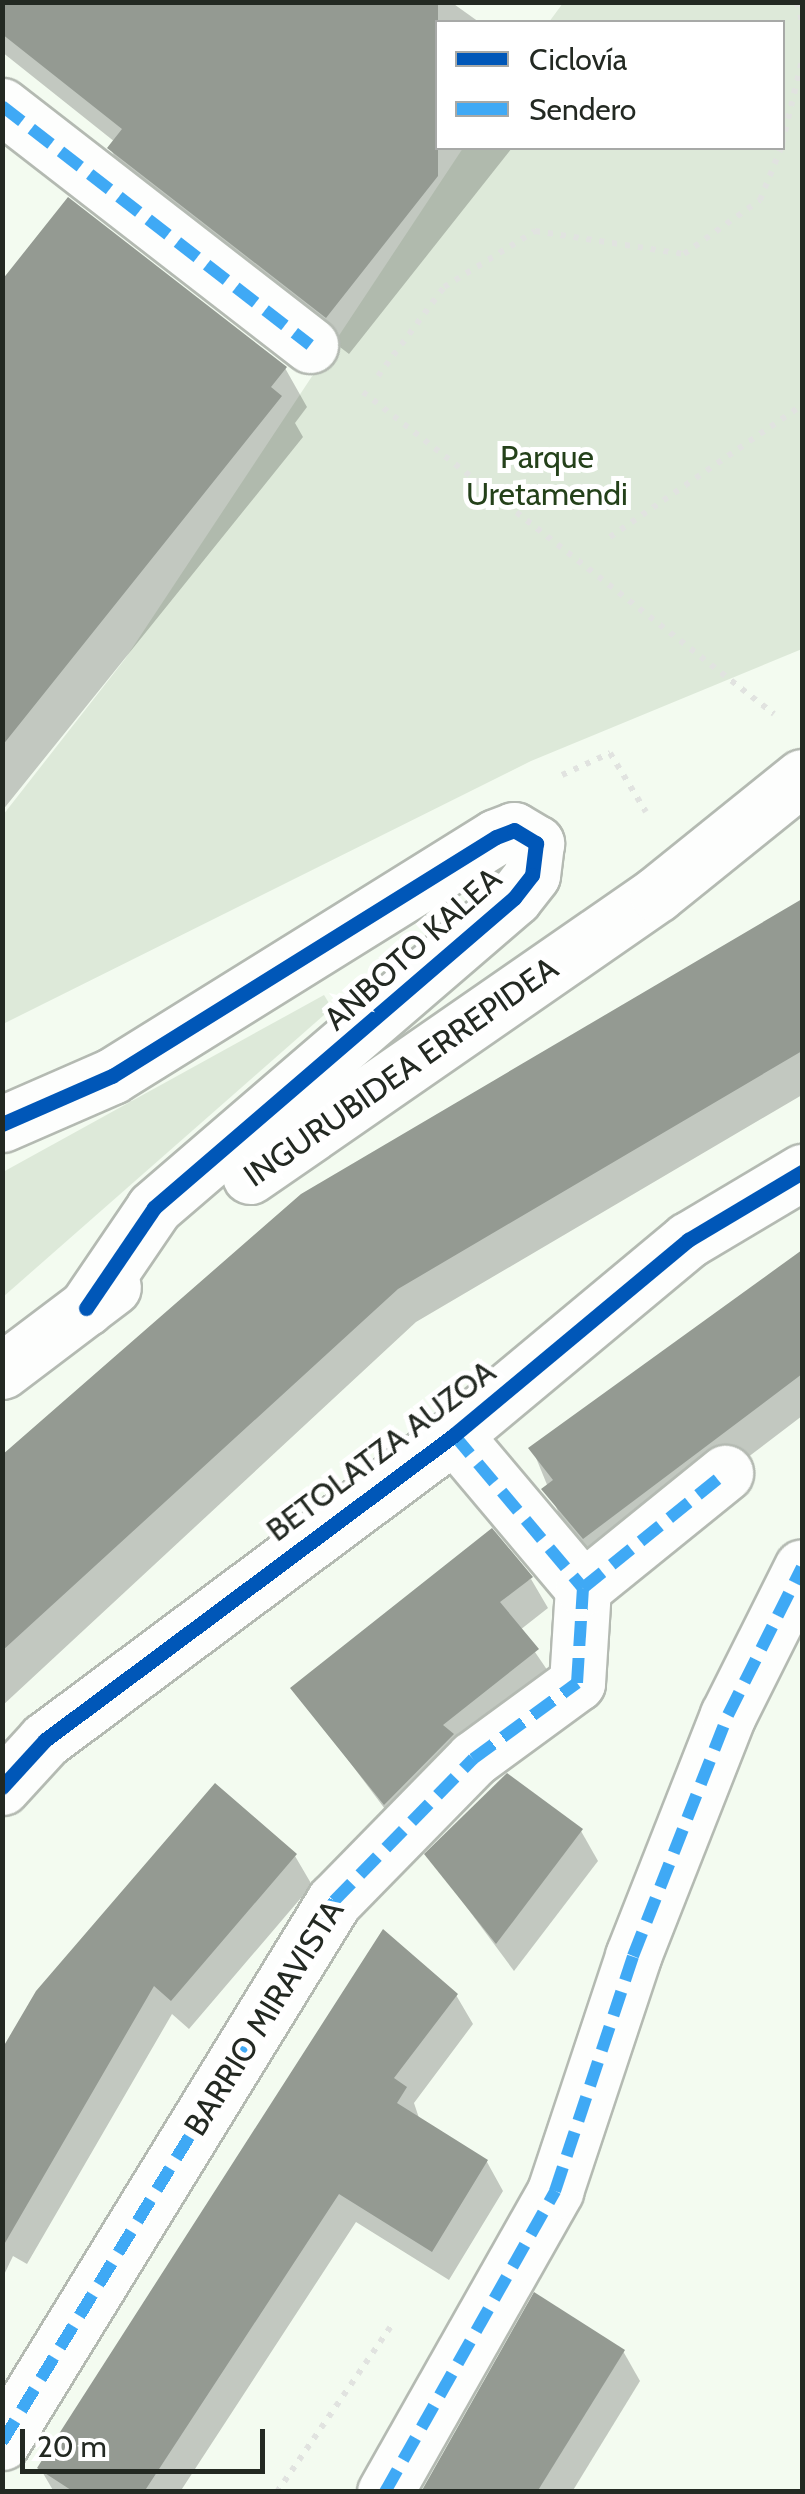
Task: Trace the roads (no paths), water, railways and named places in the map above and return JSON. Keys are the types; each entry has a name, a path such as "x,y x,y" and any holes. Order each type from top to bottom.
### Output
{"street":[{"path":"2,106 310,344"},
{"name":"INGURUBIDEA ERREPIDEA","path":"2,1371 306,1132 682,874 802,777"},
{"name":"ANBOTO KALEA","path":"2,1124 112,1076 496,837 514,830 536,843 532,875 514,898 154,1208 86,1308"},
{"name":"BETOLATZA AUZOA","path":"2,1787 46,1740 454,1435 688,1240 802,1172"},
{"path":"454,1435 583,1588 725,1473"},
{"path":"385,2492 555,2191 721,1733 802,1567"},
{"name":"BARRIO MIRAVISTA","path":"2,2442 334,1900 474,1758 577,1683 583,1588"}],"park label":[{"name":"Parque Uretamendi","path":"547,476"}]}
